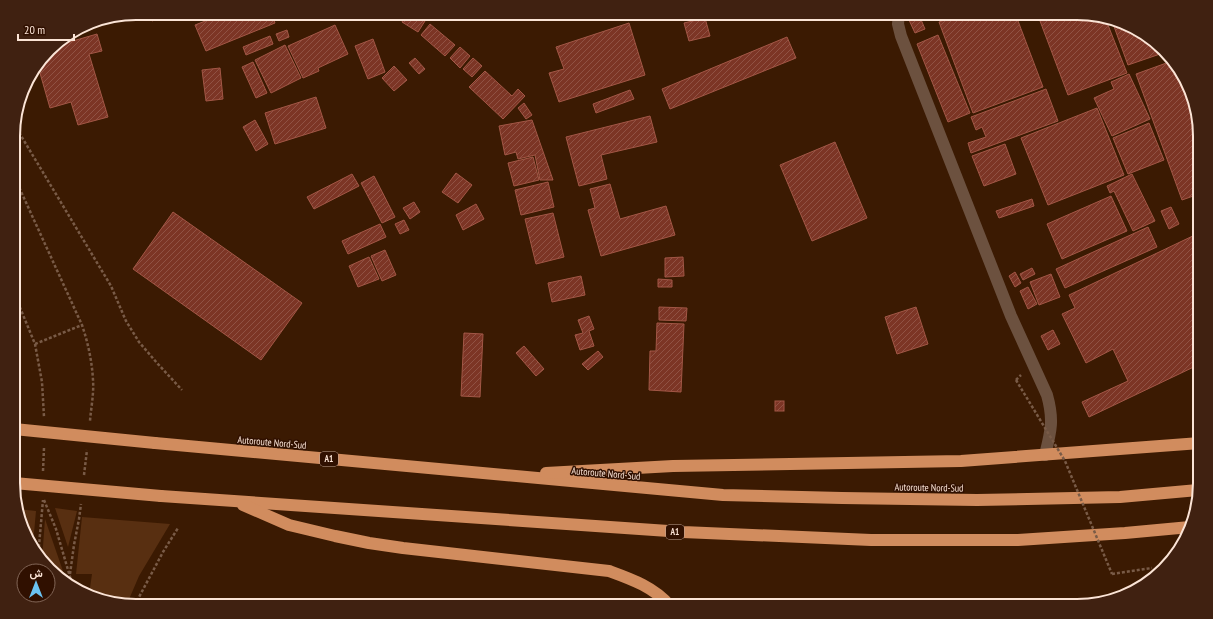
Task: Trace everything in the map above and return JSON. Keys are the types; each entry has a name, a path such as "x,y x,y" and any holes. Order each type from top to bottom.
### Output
{"highway":[{"name":"Autoroute Nord-Sud","path":"20,430 723,495 977,500 1120,497 1193,490"},
{"path":"502,475 673,466 961,461 1193,444"},
{"name":"A1","path":"20,484 161,496 683,532 871,540 1018,540 1117,534 1184,528"},
{"path":"235,501 289,525 362,542 609,572 628,577 656,592 663,599"}],"street":[{"path":"899,20 898,24 901,36 1011,316 1050,406 1052,420 1044,455"}],"path":[{"path":"20,134 111,286 126,321 139,342 182,390"},
{"path":"20,189 82,325 87,341 91,359 93,382 89,427"},
{"path":"35,344 82,325"},
{"path":"1016,380 1065,461 1112,574 1152,568"},
{"path":"83,481 87,450"},
{"path":"43,498 56,529 71,579"},
{"path":"70,574 81,504"},
{"path":"138,599 163,552 178,528"}],"shaded area":[{"path":"55,508 77,511 68,547"},
{"path":"23,510 36,511 34,537 29,528"},
{"path":"82,517 170,524 139,576 129,599 106,595 91,590 90,589 92,574 76,574"},
{"path":"45,519 64,574 56,567 56,563 52,563 43,552"}],"building":[{"path":"208,20 274,20 275,23 206,51 195,25"},
{"path":"403,20 425,21 418,32 402,22"},
{"path":"697,20 706,20 710,36 689,41 684,23"},
{"path":"909,20 921,20 925,29 915,33"},
{"path":"944,20 1018,20 1043,87 973,113 939,22"},
{"path":"1040,20 1077,20 1108,24 1127,73 1068,95"},
{"path":"629,23 645,75 559,102 549,73 564,69 556,47"},
{"path":"430,24 455,45 445,56 421,35"},
{"path":"335,25 348,54 318,68 319,71 303,78 288,46"},
{"path":"1114,26 1142,40 1159,54 1128,65"},
{"path":"287,30 289,37 279,41 276,34"},
{"path":"97,34 102,51 89,54 108,117 78,125 71,102 50,108 40,72 54,54 67,43"},
{"path":"938,35 970,113 948,122 917,44"},
{"path":"270,36 273,44 246,55 243,47"},
{"path":"787,37 796,58 670,109 662,89"},
{"path":"373,39 385,72 368,79 355,46"},
{"path":"285,45 301,78 271,93 255,60"},
{"path":"460,47 470,56 460,68 450,58"},
{"path":"415,58 425,69 419,74 409,63"},
{"path":"473,58 482,66 472,77 463,69"},
{"path":"253,62 267,93 256,98 242,67"},
{"path":"1167,63 1181,85 1187,99 1192,121 1193,196 1182,200 1136,74"},
{"path":"394,66 407,80 394,91 382,78"},
{"path":"220,68 223,99 206,101 202,70"},
{"path":"485,71 512,96 518,89 525,96 503,119 469,87"},
{"path":"1129,74 1150,119 1112,136 1094,98 1114,89 1111,82"},
{"path":"1046,89 1058,121 971,153 968,143 986,137 982,127 976,130 971,117"},
{"path":"630,90 634,99 596,113 593,104"},
{"path":"316,97 326,128 275,144 265,113"},
{"path":"524,103 532,115 526,119 518,108"},
{"path":"1097,108 1124,175 1048,205 1021,138"},
{"path":"650,116 657,142 601,155 607,179 579,186 566,137"},
{"path":"255,120 268,144 256,151 243,127"},
{"path":"532,120 553,180 540,180 535,155 518,159 516,152 505,155 499,126"},
{"path":"1149,123 1164,160 1128,174 1113,138"},
{"path":"835,142 867,218 812,241 780,165"},
{"path":"1005,144 1016,174 984,186 972,156"},
{"path":"533,157 539,180 514,186 508,163"},
{"path":"456,173 472,185 458,203 442,192"},
{"path":"352,174 359,186 314,209 307,197"},
{"path":"1132,174 1155,221 1133,231 1114,191 1110,193 1107,186"},
{"path":"374,176 395,217 382,223 361,183"},
{"path":"548,182 554,207 521,215 515,190"},
{"path":"610,184 620,219 666,206 675,235 601,256 588,210 595,208 590,189"},
{"path":"1111,196 1127,231 1062,259 1047,224"},
{"path":"1032,199 1034,206 999,218 996,211"},
{"path":"414,202 420,212 410,219 403,208"},
{"path":"476,204 484,219 463,230 456,215"},
{"path":"1171,207 1179,224 1169,229 1161,211"},
{"path":"173,212 302,303 261,360 133,269"},
{"path":"553,213 564,257 536,264 525,219"},
{"path":"404,220 409,230 400,234 395,224"},
{"path":"380,224 386,237 348,254 342,241"},
{"path":"1148,227 1157,247 1065,288 1056,269"},
{"path":"1193,236 1193,367 1089,417 1082,402 1128,381 1113,349 1086,363 1062,314 1075,308 1069,295"},
{"path":"385,250 396,275 382,281 371,256"},
{"path":"369,257 379,279 358,287 349,266"},
{"path":"683,257 684,276 665,277 665,258"},
{"path":"1032,268 1035,274 1023,280 1020,274"},
{"path":"1015,272 1021,283 1015,287 1009,276"},
{"path":"1051,274 1060,297 1039,305 1030,282"},
{"path":"581,276 585,295 552,302 548,283"},
{"path":"658,279 672,280 672,287 658,287"},
{"path":"1028,287 1037,304 1028,309 1020,291"},
{"path":"659,307 687,308 686,321 659,320"},
{"path":"916,307 928,344 897,354 885,317"},
{"path":"589,316 594,329 589,331 594,346 580,350 575,335 583,333 578,320"},
{"path":"657,323 684,324 681,392 649,390 650,351 656,351"},
{"path":"1053,330 1060,344 1048,350 1041,336"},
{"path":"464,333 483,334 480,397 461,396"},
{"path":"524,346 544,369 536,376 516,353"},
{"path":"598,351 603,357 588,370 582,364"},
{"path":"775,401 784,401 784,411 775,411"}]}
